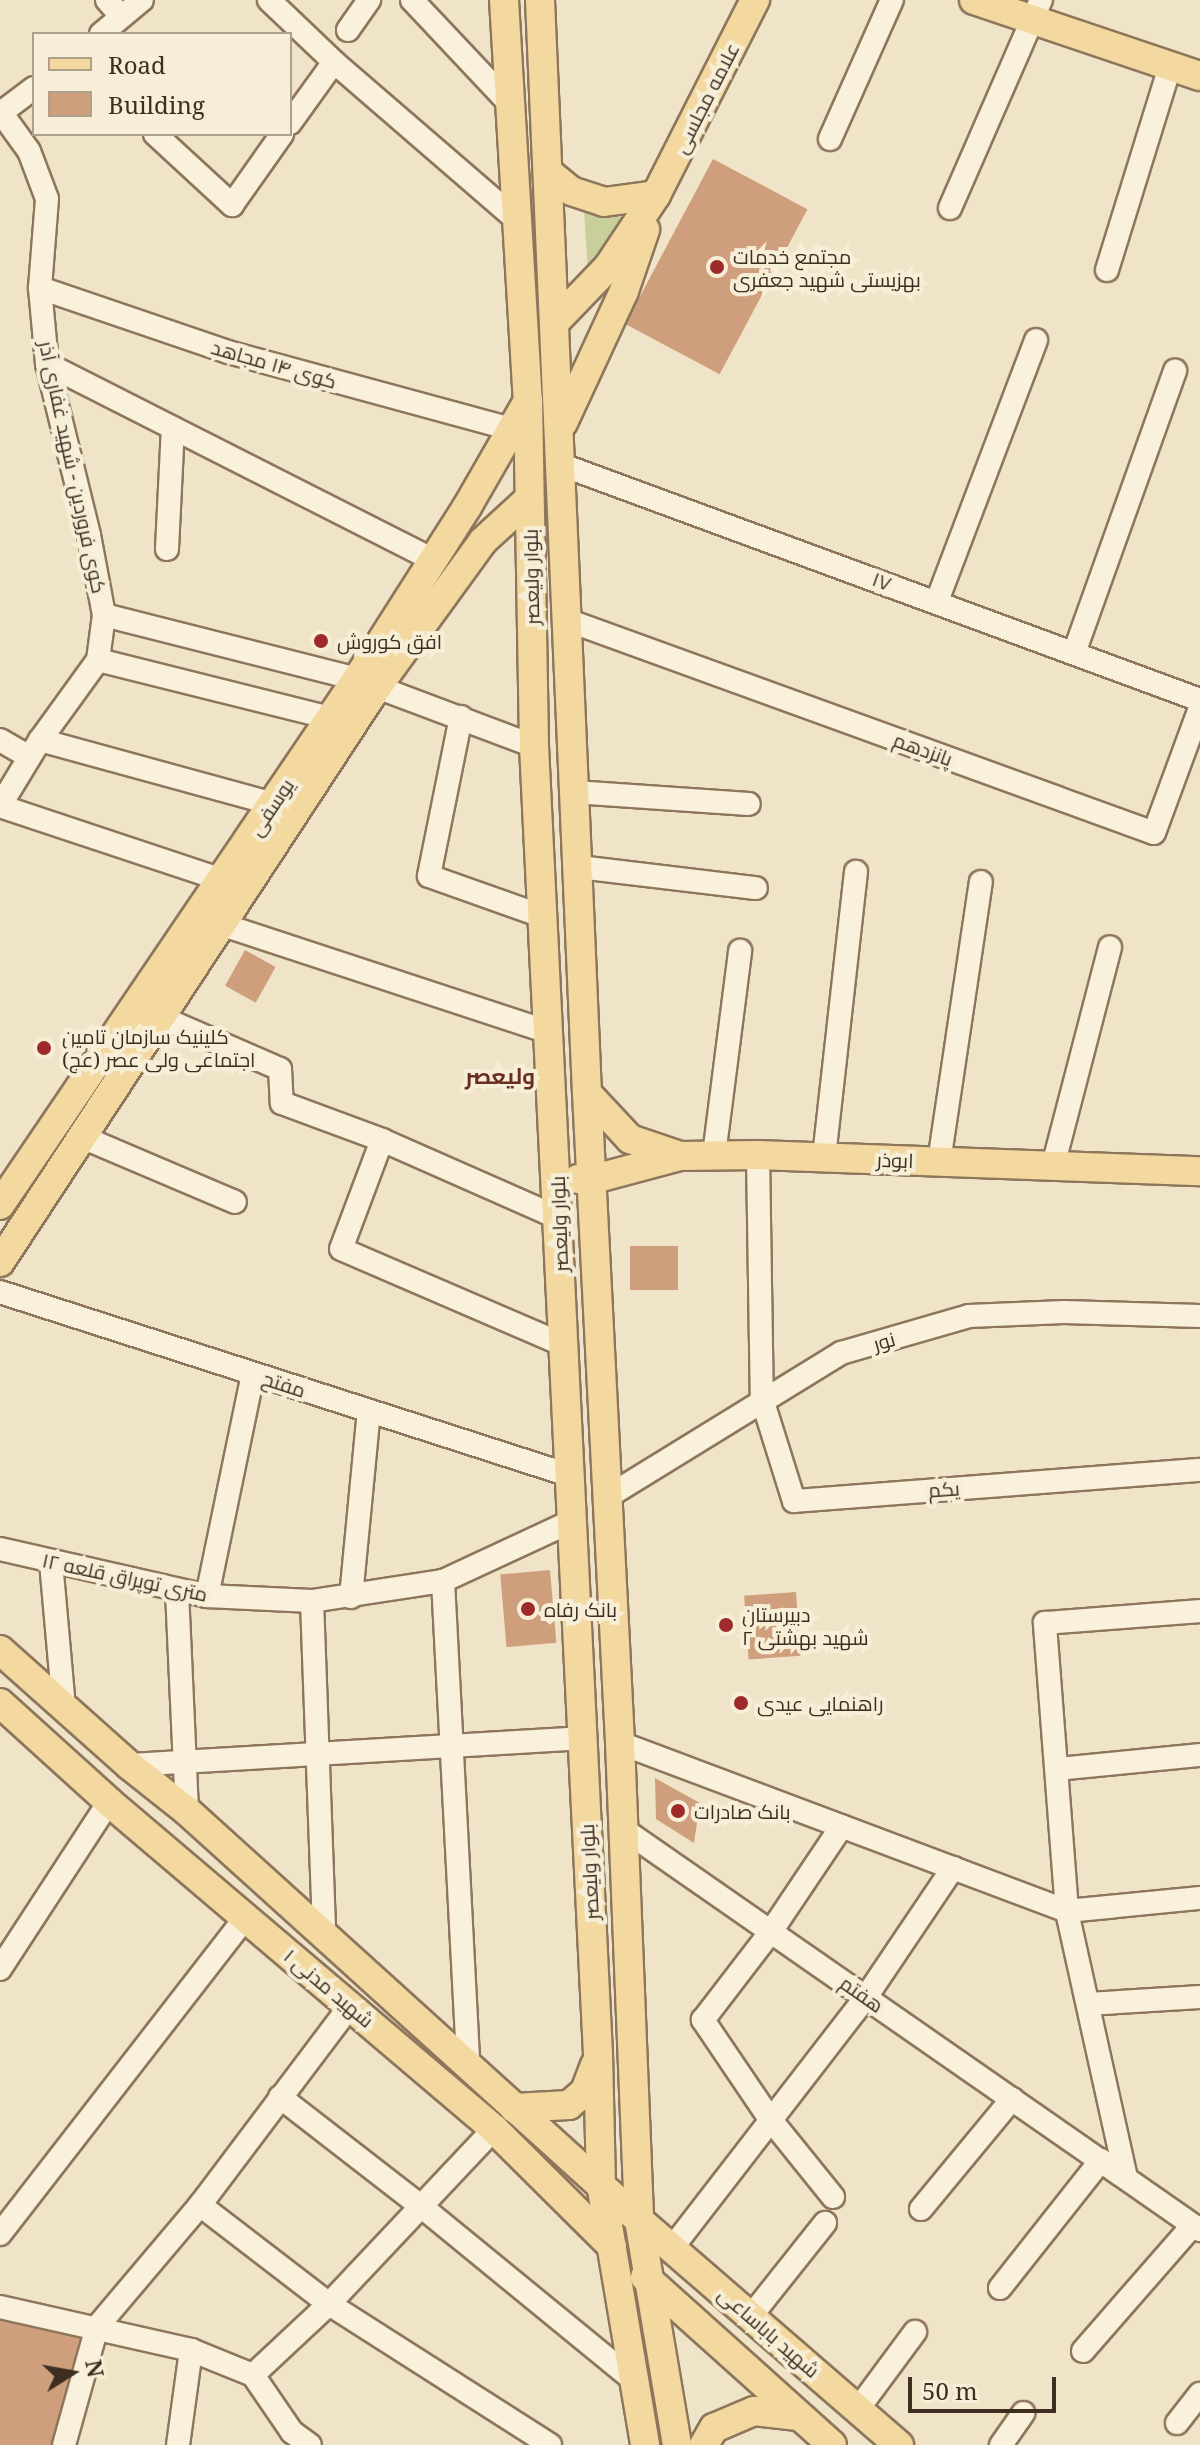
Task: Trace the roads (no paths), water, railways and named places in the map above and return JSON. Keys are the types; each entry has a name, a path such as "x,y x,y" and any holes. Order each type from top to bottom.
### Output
{"main road":[{"name":"بلوار ولیعصر","path":"504,0 528,400 534,746 598,2053 601,2184 608,2242 637,2383 645,2445"},
{"name":"بلوار ولیعصر","path":"540,0 639,2220 677,2445"},
{"name":"علامه مجلسی","path":"656,195 755,0"},
{"path":"974,0 1035,10 1192,71"},
{"path":"549,173 571,191 604,202 656,195"},
{"path":"561,428 624,291 656,195"},
{"path":"556,321 608,267 656,195"},
{"path":"523,316 556,321 581,319 603,309 624,291"},
{"name":"یوسفی","path":"0,1262 158,1016 223,925 367,683 433,560 528,400"},
{"path":"467,507 486,498 507,495 529,499 562,498"},
{"name":"یوسفی","path":"0,1205 331,718 367,683 483,541 529,499"},
{"path":"587,1093 630,1139 680,1156"},
{"path":"57,1123 82,1137"},
{"name":"ابوذر","path":"557,1178 594,1179 680,1156 714,1155 1200,1171"},
{"path":"572,1521 607,1497"},
{"name":"شهید مدنی ۱","path":"0,1650 129,1765 187,1811 639,2220"},
{"name":"شهید مدنی ۱","path":"0,1703 109,1802 494,2129 650,2281"},
{"path":"158,1841 187,1811"},
{"path":"514,2108 569,2105 587,2086 598,2053"},
{"name":"شهید باباساعی","path":"639,2220 899,2445"},
{"name":"شهید باباساعی","path":"650,2281 832,2445"},
{"path":"704,2445 714,2428 754,2411 798,2416"}],"street":[{"path":"102,32 114,8 142,0"},
{"path":"269,0 334,62 516,219"},
{"path":"348,30 369,0"},
{"path":"412,0 509,103"},
{"path":"830,139 892,0"},
{"path":"950,208 1035,10"},
{"path":"292,120 334,62"},
{"path":"1107,270 1192,71"},
{"path":"1,111 32,89"},
{"name":"کوی فروردین - شهید غفاری آذر","path":"0,806 35,748 98,660 104,615 89,535 47,364 40,288 47,199 29,151 1,111"},
{"path":"157,136 232,205 281,136"},
{"name":"کوی ۱۴ مجاهد","path":"40,288 228,352 511,429"},
{"path":"937,601 1036,340"},
{"path":"47,364 433,560"},
{"path":"1074,653 1175,371"},
{"path":"167,549 173,428"},
{"name":"۱۷","path":"562,465 1200,700"},
{"path":"104,615 367,683 534,746"},
{"name":"پانزدهم","path":"567,620 1154,833 1200,708"},
{"path":"98,660 331,718"},
{"path":"461,717 429,876 542,916"},
{"path":"0,740 274,804"},
{"path":"574,792 749,804"},
{"path":"0,806 223,880"},
{"path":"579,867 756,888"},
{"path":"824,1157 856,872"},
{"path":"939,1162 981,882"},
{"path":"223,925 549,1032"},
{"path":"1053,1166 1110,947"},
{"path":"714,1155 740,951"},
{"path":"158,1016 280,1069 282,1103 382,1140 559,1218"},
{"path":"82,1137 235,1202"},
{"path":"382,1140 341,1249 564,1345"},
{"path":"758,1155 762,1399"},
{"name":"مفتح","path":"0,1292 569,1475"},
{"name":"نور","path":"607,1497 841,1353 969,1316 1064,1312 1200,1316"},
{"path":"207,1596 253,1374"},
{"name":"یکم","path":"762,1399 794,1501 1200,1470"},
{"path":"351,1597 369,1411"},
{"name":"۱۲ متری توپراق قلعه","path":"0,1549 207,1596 312,1601 443,1581 572,1521"},
{"path":"51,1562 64,1708"},
{"path":"443,1581 468,2066"},
{"path":"177,1591 187,1811"},
{"path":"312,1601 324,1935"},
{"path":"1126,2178 1067,1911 1045,1623 1200,1611"},
{"path":"129,1765 582,1738"},
{"path":"620,1743 1067,1911 1200,1898"},
{"path":"1057,1769 1200,1755"},
{"path":"0,1969 109,1802"},
{"path":"833,2197 770,2119 703,2020 772,1930 842,1826"},
{"name":"هفتم","path":"623,1829 1196,2228"},
{"path":"672,2248 866,1997 953,1868"},
{"path":"0,2234 245,1918"},
{"path":"1088,2004 1200,1997"},
{"path":"64,2445 97,2327 200,2205 350,2006"},
{"path":"280,2097 422,2207 637,2383"},
{"path":"921,2209 1012,2099"},
{"path":"253,2375 329,2304 494,2129"},
{"path":"1000,2288 1101,2160"},
{"path":"200,2205 329,2304 550,2445"},
{"path":"751,2316 825,2223"},
{"path":"1083,2351 1196,2228"},
{"path":"0,2307 191,2350 253,2375 292,2432 310,2445"},
{"path":"858,2409 915,2332"},
{"path":"178,2445 191,2350"},
{"path":"1177,2423 1200,2394"},
{"path":"1001,2445 1023,2413"}],"place":[{"name":"مجتمع خدمات بهزیستی شهید جعفری","path":"717,267"},
{"name":"افق کوروش","path":"321,641"},
{"name":"کلینیک سازمان تامین اجتماعی ولی عصر (عج)","path":"44,1048"},
{"name":"بانک رفاه","path":"528,1609"},
{"name":"دبیرستان شهید بهشتی ۲","path":"726,1625"},
{"name":"راهنمایی عیدی","path":"741,1703"},
{"name":"بانک صادرات","path":"678,1811"}],"district":[{"name":"ولیعصر","path":"500,1076"}]}
